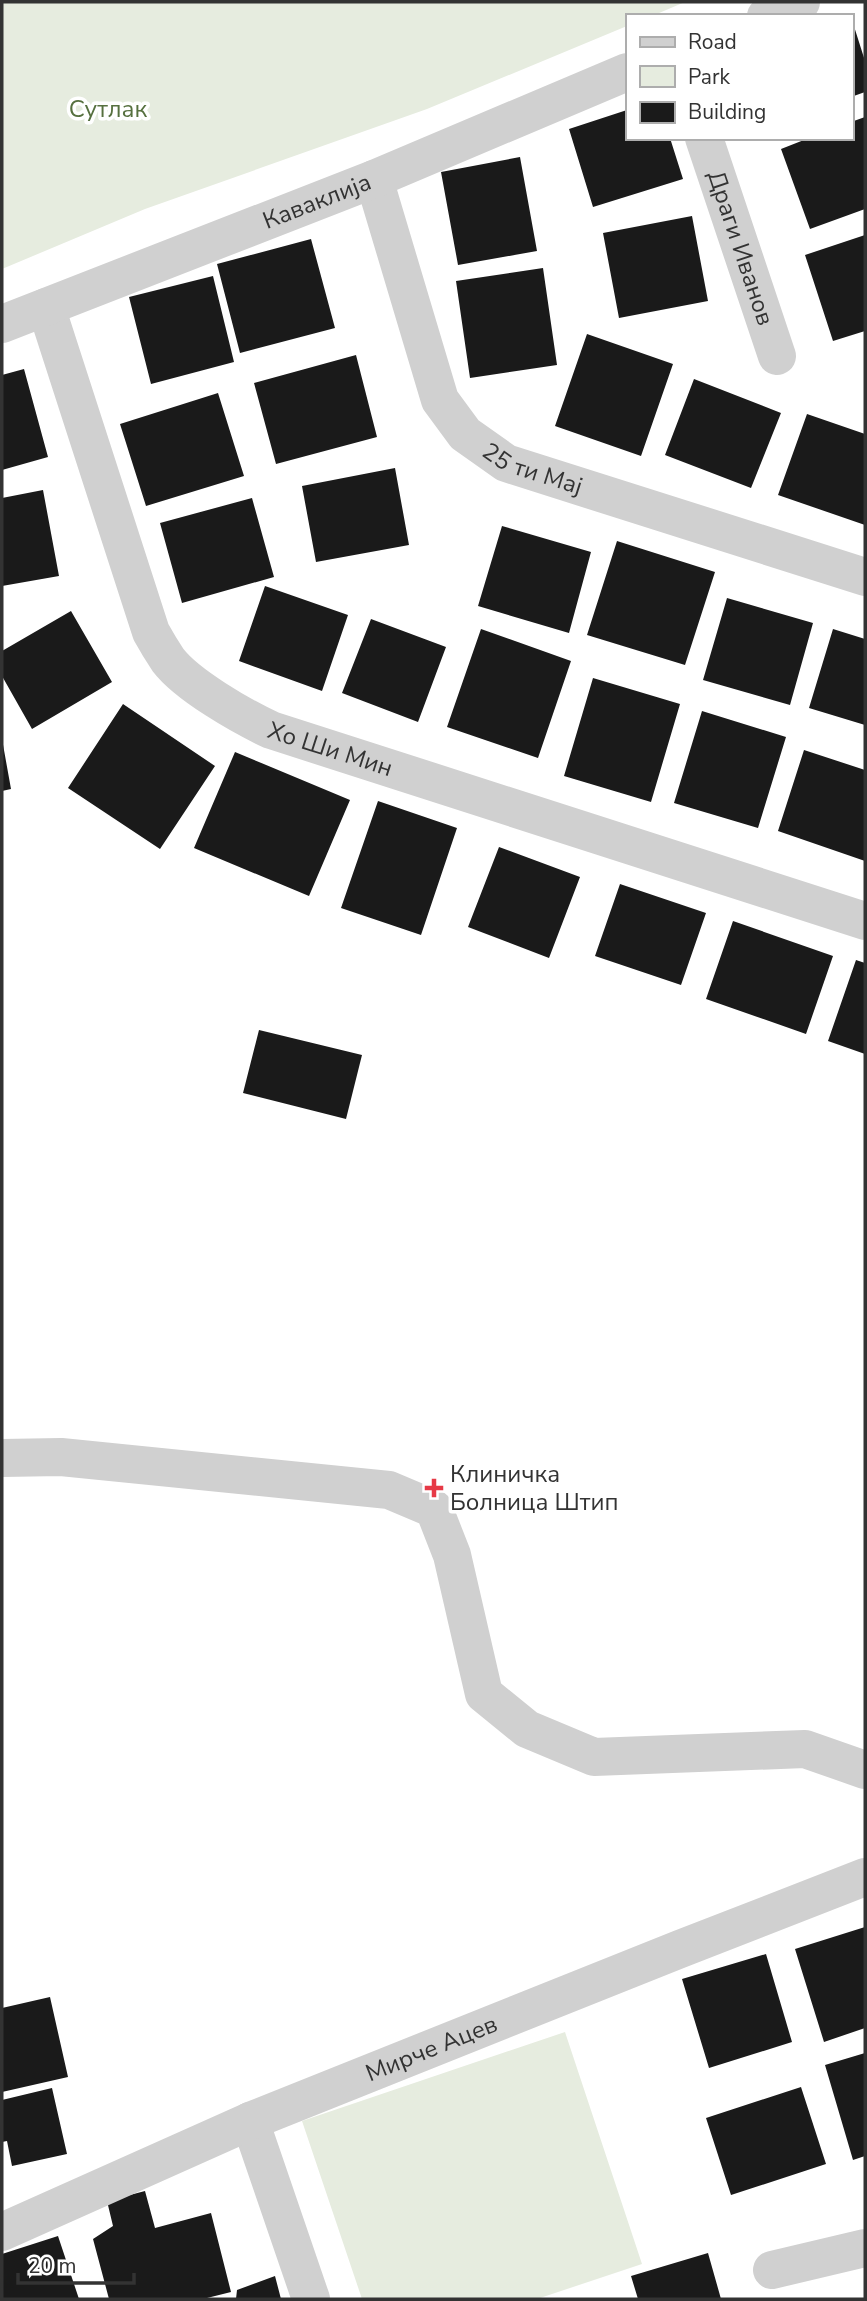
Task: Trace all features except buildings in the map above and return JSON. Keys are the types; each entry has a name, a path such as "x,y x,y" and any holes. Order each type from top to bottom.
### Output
{"street":[{"path":"771,14 801,2"},
{"name":"Каваклија","path":"2,324 374,179 626,72"},
{"name":"Драги Иванов","path":"705,140 777,356"},
{"name":"25 ти Мај","path":"374,179 440,400 465,434 506,463 865,577"},
{"name":"Хо Ши Мин","path":"46,307 150,632 170,662 207,693 246,718 271,730 865,921"},
{"path":"2,1458 61,1457 389,1490 434,1509 452,1555 484,1694 527,1729 594,1757 805,1749 865,1770"},
{"name":"Мирче Ацев","path":"2,2232 250,2121 865,1877"},
{"path":"250,2121 312,2299"},
{"path":"772,2270 865,2248"}],"green space":[{"name":"Сутлак","path":"2,2 685,2 657,14 626,14 626,26 427,109 145,209 2,269"},
{"path":"565,2032 642,2264 537,2299 362,2299 302,2121"}],"place":[{"name":"Клиничка Болница Штип","path":"434,1488"}]}
